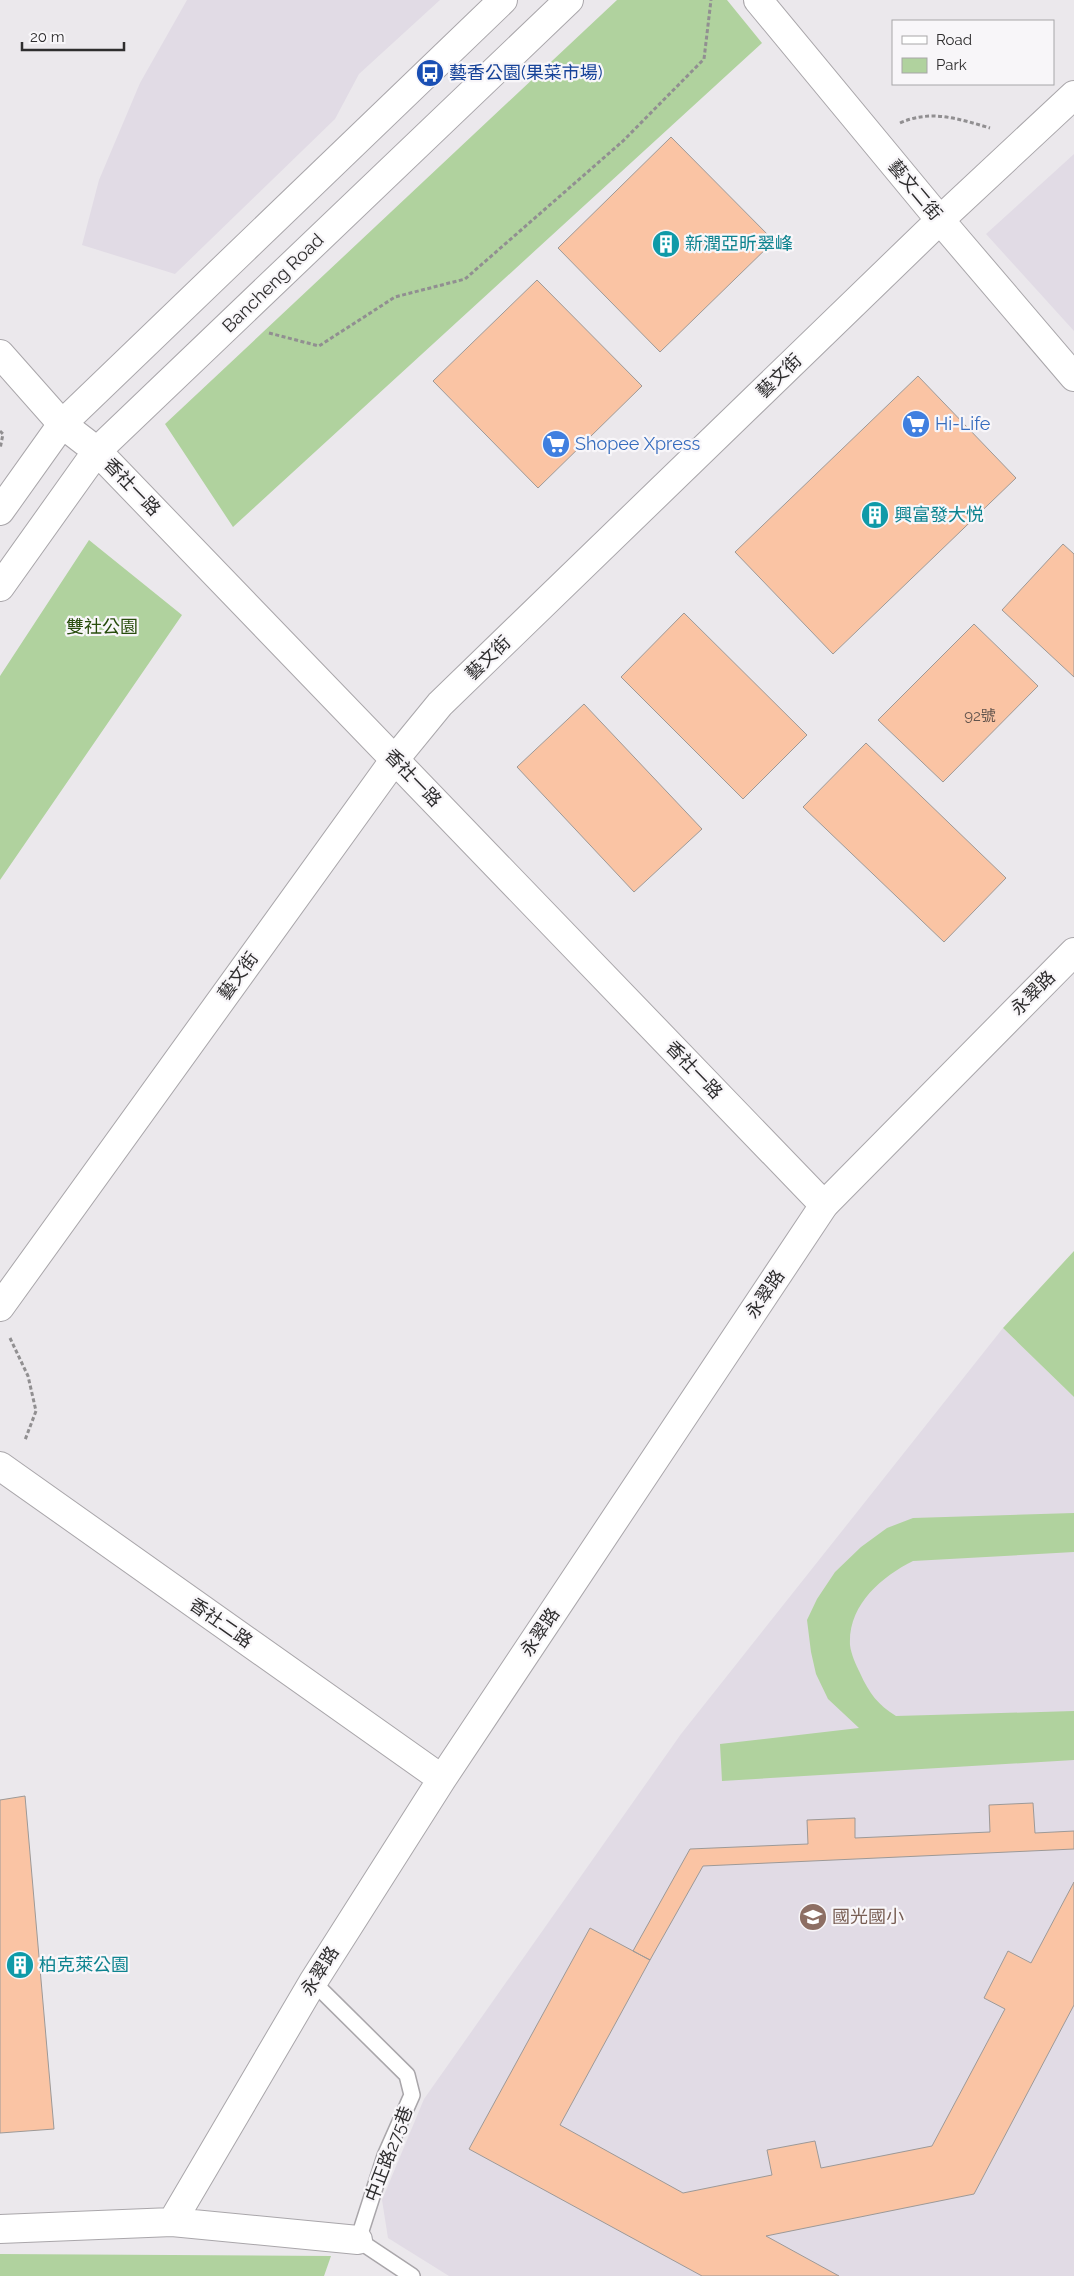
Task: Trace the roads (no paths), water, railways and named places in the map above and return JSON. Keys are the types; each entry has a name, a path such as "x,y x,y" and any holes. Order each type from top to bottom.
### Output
{"street":[{"path":"0,511 62,424 503,0"},
{"name":"Bancheng Road","path":"0,587 97,451 569,0"},
{"name":"藝文二街","path":"758,0 940,220 1074,377"},
{"name":"藝文街","path":"0,1307 395,759 440,704 940,220 1074,95"},
{"name":"香社一路","path":"0,354 62,424 97,451 824,1206"},
{"name":"永翠路","path":"172,2222 313,1982 442,1779 824,1206 1074,952"},
{"name":"香社二路","path":"0,1466 442,1779"},
{"path":"0,2229 172,2222 358,2240"}],"lane":[{"name":"中正路275巷","path":"313,1982 407,2075 412,2095 385,2156 358,2240"},
{"path":"358,2240 412,2276"}],"place":[{"name":"藝香公園(果菜市場)","path":"430,73"},
{"name":"新潤亞昕翠峰","path":"666,244"},
{"name":"Hi-Life","path":"916,424"},
{"name":"Shopee Xpress","path":"556,444"},
{"name":"興富發大悦","path":"875,515"},
{"name":"國光國小","path":"813,1917"},
{"name":"柏克萊公園","path":"20,1965"}],"park label":[{"name":"雙社公園","path":"102,627"}]}
